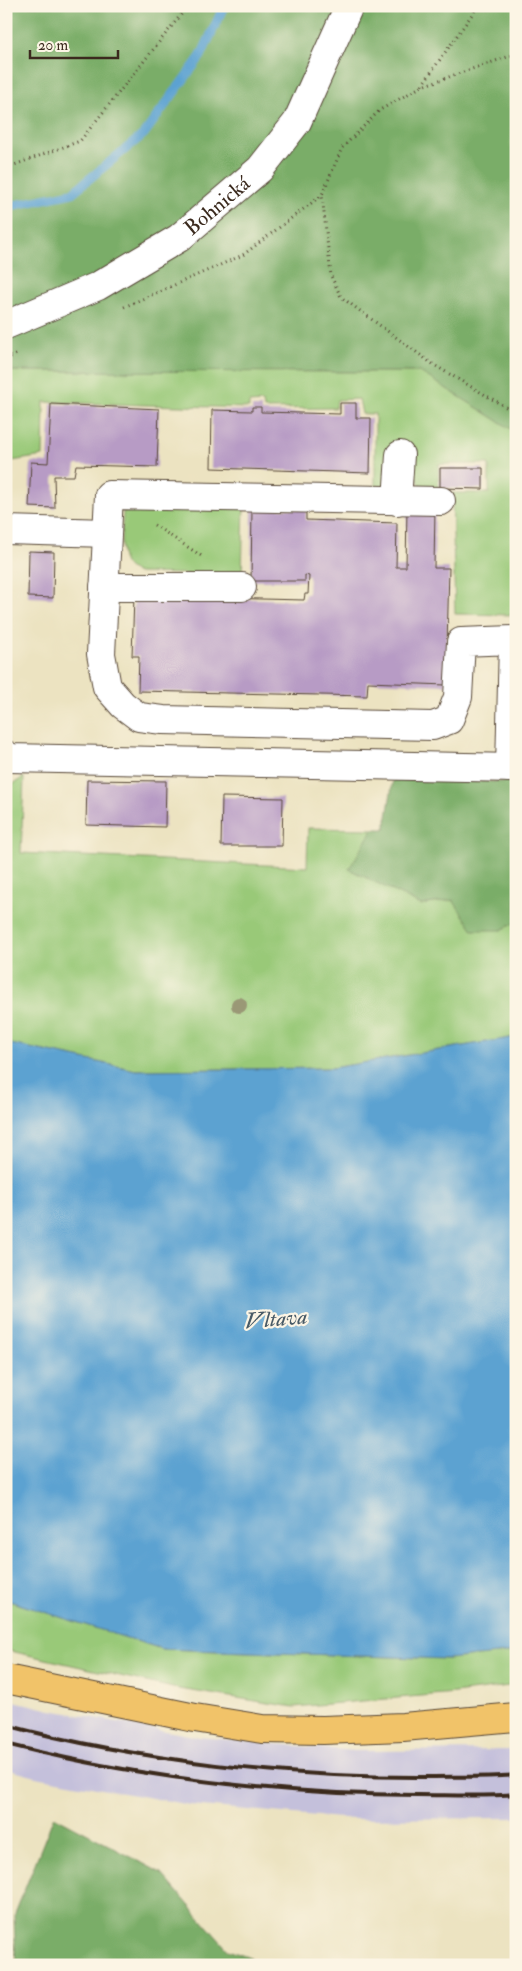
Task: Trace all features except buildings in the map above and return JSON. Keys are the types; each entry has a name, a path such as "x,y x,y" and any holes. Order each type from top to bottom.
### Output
{"main road":[{"path":"6,1679 185,1716 262,1729 394,1728 506,1718"}],"street":[{"name":"Bohnická","path":"6,325 98,286 179,238 260,169 297,122 349,6"},
{"path":"397,501 400,455"},
{"path":"6,756 8,758 513,768 514,640 460,642 458,698 449,720 432,726 163,720 139,717 123,705 107,687 101,654 109,495 441,501"},
{"path":"6,530 107,533"},
{"path":"104,587 237,587"}],"path":[{"path":"6,168 80,141 188,6"},
{"path":"422,86 478,6"},
{"path":"516,54 422,86 380,110 342,148 322,195 331,276 341,296 434,365 516,413"},
{"path":"118,310 243,255 322,195"},
{"path":"6,358 23,351"},
{"path":"119,495 126,508 220,568 237,587"}],"shaded area":[{"path":"6,1699 51,1710 199,1737 355,1751 516,1750 516,1818 352,1819 190,1805 36,1777 6,1769"}],"green space":[{"path":"6,6 516,6 516,432 420,372 6,371"},
{"path":"6,371 420,372 516,432 516,615 455,614 452,493 489,493 489,464 439,464 438,489 421,487 414,473 412,453 386,486 375,487 375,414 362,414 359,399 337,400 336,408 264,409 263,402 249,403 249,408 44,402 43,456 12,461 6,452"},
{"path":"136,502 244,504 242,575 139,573 131,570 123,557 121,538 123,512"},
{"path":"24,777 21,853 307,867 308,828 373,829 350,869 421,905 453,900 501,930 516,922 516,1037 332,1068 136,1070 6,1043 6,792 13,784"},
{"path":"393,780 516,782 516,922 501,930 473,930 453,900 421,905 349,869 373,829 385,829"},
{"path":"6,1600 162,1649 448,1659 516,1652 516,1685 455,1693 294,1707 173,1688 6,1650"},
{"path":"54,1816 161,1873 228,1950 269,1965 16,1965 14,1916"}],"water":[{"name":"Vltava","path":"516,1037 516,1652 448,1659 162,1649 6,1600 6,1043 136,1070 332,1068"}],"waterway":[{"path":"6,207 72,193 144,134 201,56 224,6"}],"railway":[{"path":"6,1725 57,1738 109,1748 162,1758 216,1765 376,1777 483,1777 516,1775"},
{"path":"6,1744 107,1766 210,1782 365,1794 479,1796 516,1794"}]}
